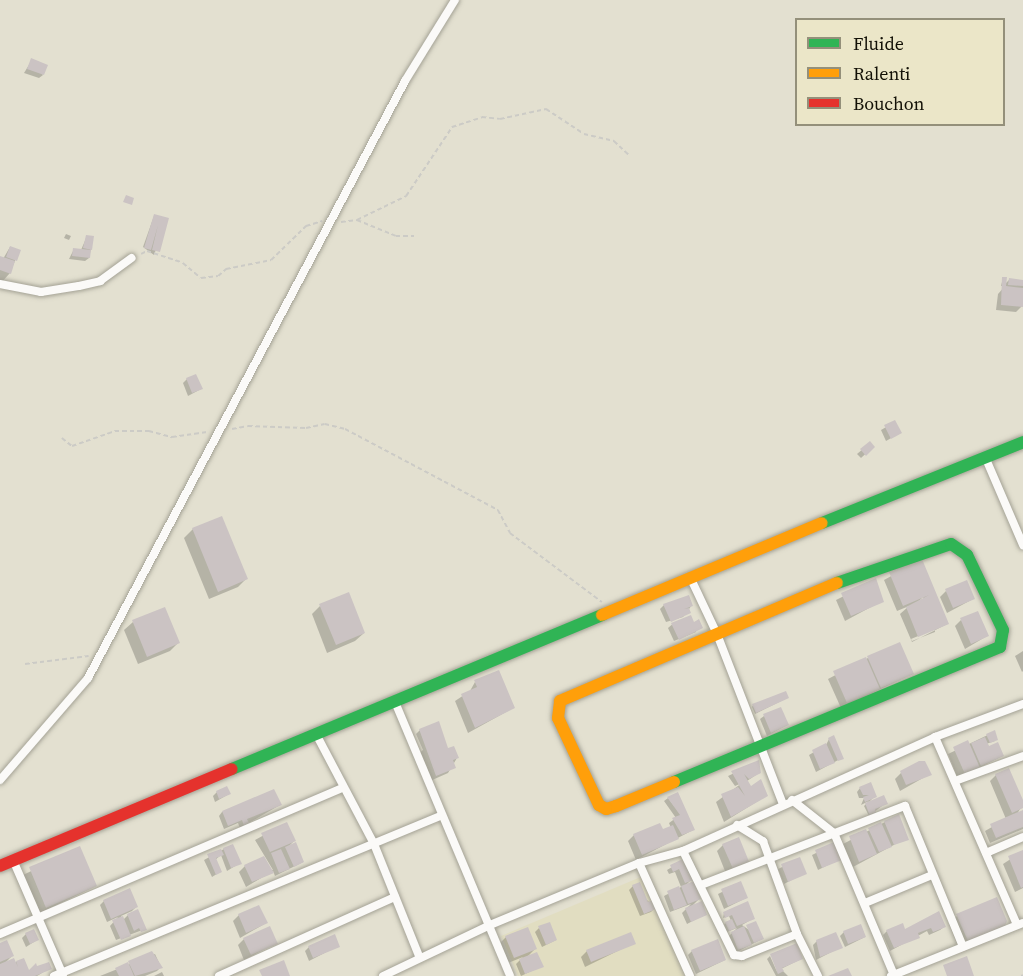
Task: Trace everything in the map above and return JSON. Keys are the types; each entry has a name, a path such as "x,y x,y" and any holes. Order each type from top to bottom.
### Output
{"street":[{"path":"0,780 69,703 102,654 405,81 455,0"},
{"path":"0,284 41,292 79,286 100,281 132,258"},
{"path":"0,866 611,610 1023,442"},
{"path":"986,459 1023,546"},
{"path":"951,544 967,555 1003,630 1004,639 993,652 763,748 606,809 599,806 558,718 556,710 560,701 717,634 870,569 951,544"},
{"path":"690,579 717,634 763,748 788,802 834,833 865,903 892,975 1020,924 935,737"},
{"path":"395,702 510,976"},
{"path":"383,976 419,956 490,925 639,862 683,851 935,737 1023,704"},
{"path":"316,734 374,844 419,956"},
{"path":"956,781 1023,756"},
{"path":"0,934 344,788"},
{"path":"701,885 771,860 905,806 963,947"},
{"path":"14,860 60,975 441,816"},
{"path":"737,825 763,841 797,934 818,976"},
{"path":"986,853 1023,837"},
{"path":"683,851 734,955 742,956 797,934"},
{"path":"639,862 690,976"},
{"path":"865,903 932,875"},
{"path":"219,976 395,897"}],"path":[{"path":"132,258 147,251 183,263 201,278 218,276 226,269 271,260 306,226 318,221 331,223 357,220 406,196 453,126 482,117 501,119 546,109 584,134 614,141 630,156"},
{"path":"357,220 396,236 414,236"},
{"path":"62,438 72,446 115,431 149,431 185,437 248,426 306,428 325,424 345,429 498,510 510,533 611,610"},
{"path":"25,664 102,654"}],"shaded area":[{"path":"643,876 685,976 518,976 501,936"}],"building":[{"path":"31,58 48,65 44,75 27,69"},
{"path":"126,195 134,198 132,205 123,202"},
{"path":"154,214 169,218 160,252 152,250 158,225 151,250 144,248"},
{"path":"86,235 94,236 92,250 83,248"},
{"path":"10,246 21,250 17,261 6,257"},
{"path":"73,248 91,250 90,258 72,256"},
{"path":"0,256 15,261 11,274 0,270"},
{"path":"1002,277 1007,277 1006,286 1023,288 1023,307 1001,305"},
{"path":"1009,278 1023,280 1023,286 1008,285"},
{"path":"196,374 203,389 192,393 186,378"},
{"path":"895,420 902,433 891,439 884,425"},
{"path":"870,441 875,447 866,456 860,449"},
{"path":"222,516 248,579 218,592 192,528"},
{"path":"922,559 949,624 918,637 906,607 929,595 903,606 889,572"},
{"path":"876,578 884,602 851,616 841,593"},
{"path":"967,580 975,599 953,608 945,589"},
{"path":"349,592 365,633 336,645 319,604"},
{"path":"689,595 693,606 684,609 689,608 691,613 671,622 663,604"},
{"path":"165,607 180,643 147,657 132,620"},
{"path":"978,611 989,636 971,644 960,618"},
{"path":"691,615 694,622 699,619 703,628 679,640 671,623"},
{"path":"900,642 914,674 881,688 867,656"},
{"path":"866,657 880,689 847,703 833,671"},
{"path":"499,670 515,708 475,728 461,694 477,687 474,680"},
{"path":"786,691 789,698 756,713 752,704"},
{"path":"781,707 789,725 771,733 763,714"},
{"path":"439,721 448,748 454,746 459,758 453,760 456,768 436,776 419,729"},
{"path":"995,730 998,740 990,743 986,734"},
{"path":"834,735 844,759 838,761 828,738"},
{"path":"985,737 989,746 998,742 1004,756 981,766 971,743"},
{"path":"968,740 980,768 965,774 953,747"},
{"path":"826,743 835,763 820,769 812,750"},
{"path":"759,760 761,773 749,779 744,774 751,786 761,779 768,796 731,817 721,794 738,787 745,796 731,771"},
{"path":"919,761 925,761 932,775 906,785 900,771"},
{"path":"1009,768 1023,800 1023,808 1012,813 995,774"},
{"path":"871,782 877,797 865,802 863,797 869,795 863,795 859,787"},
{"path":"227,786 231,794 219,799 216,791"},
{"path":"274,789 282,805 247,819 249,823 244,826 242,820 228,826 222,811"},
{"path":"678,792 695,830 682,835 672,818 680,815 667,797"},
{"path":"884,795 888,804 875,809 876,813 870,816 865,803"},
{"path":"1023,810 1023,827 996,838 990,824"},
{"path":"899,814 909,840 894,845 884,821"},
{"path":"287,822 296,841 270,852 261,833"},
{"path":"881,822 892,847 879,852 868,828"},
{"path":"660,823 663,829 673,825 679,839 642,855 633,834"},
{"path":"866,829 877,854 859,862 849,836"},
{"path":"739,837 750,864 734,871 722,844"},
{"path":"296,842 304,862 294,867 285,847"},
{"path":"834,842 842,860 822,868 815,850"},
{"path":"233,844 242,864 231,868 223,848"},
{"path":"80,846 97,886 46,908 29,867"},
{"path":"221,849 224,855 216,858 222,872 216,875 207,854"},
{"path":"281,849 290,869 279,873 271,853"},
{"path":"1023,850 1023,887 1021,888 1008,856"},
{"path":"264,856 274,873 252,882 244,865"},
{"path":"800,857 807,874 788,882 781,864"},
{"path":"685,858 694,880 685,883 679,869 673,872 670,865"},
{"path":"694,881 701,899 688,904 681,886"},
{"path":"741,881 748,898 728,906 721,889"},
{"path":"640,882 648,902 653,900 656,909 644,914 632,885"},
{"path":"679,886 687,905 674,910 667,891"},
{"path":"130,888 138,907 111,919 103,900"},
{"path":"997,897 1007,921 1005,926 968,941 956,914"},
{"path":"702,901 707,915 691,922 685,908"},
{"path":"748,901 755,919 737,926 732,915 725,918 723,912"},
{"path":"259,905 268,923 246,933 238,914"},
{"path":"138,909 147,930 141,932 139,928 134,931 127,914"},
{"path":"939,911 946,927 933,932 931,928 918,933 920,938 894,948 886,930 903,923 905,929"},
{"path":"123,916 131,936 121,940 112,920"},
{"path":"732,919 736,928 729,931 725,922"},
{"path":"756,921 764,939 754,943 746,925"},
{"path":"550,922 557,940 546,945 538,926"},
{"path":"861,924 866,937 848,944 843,931"},
{"path":"270,926 278,944 251,955 243,938"},
{"path":"744,926 752,945 738,950 731,932"},
{"path":"528,927 537,949 514,958 505,936"},
{"path":"34,929 39,940 30,944 25,933"},
{"path":"631,932 636,944 591,962 586,950"},
{"path":"836,932 843,948 820,957 816,940"},
{"path":"335,934 340,947 313,958 308,946"},
{"path":"718,939 726,960 700,971 691,950"},
{"path":"7,940 14,956 0,962 0,943"},
{"path":"797,943 803,959 782,968 784,971 778,974 770,954"},
{"path":"152,951 163,968 135,976 128,961"},
{"path":"537,952 544,967 525,974 519,959"},
{"path":"967,956 974,976 947,976 943,965"},
{"path":"14,958 18,967 16,961 24,958 29,970 36,963 37,966 49,962 52,969 35,976 0,976 0,964"},
{"path":"284,960 290,976 262,976 259,970"},
{"path":"128,962 134,976 119,976 115,968"},
{"path":"848,968 852,976 828,976"}],"traffic: fast":[{"path":"822,523 1023,442"},
{"path":"674,782 1000,647 1003,630 967,555 951,544"},
{"path":"837,583 951,544"},
{"path":"232,769 602,615"}],"traffic: slow":[{"path":"602,615 822,523"},
{"path":"674,782 616,806 606,809 599,805 558,718 560,701 837,583"}],"traffic: jam":[{"path":"0,866 232,769"}]}
